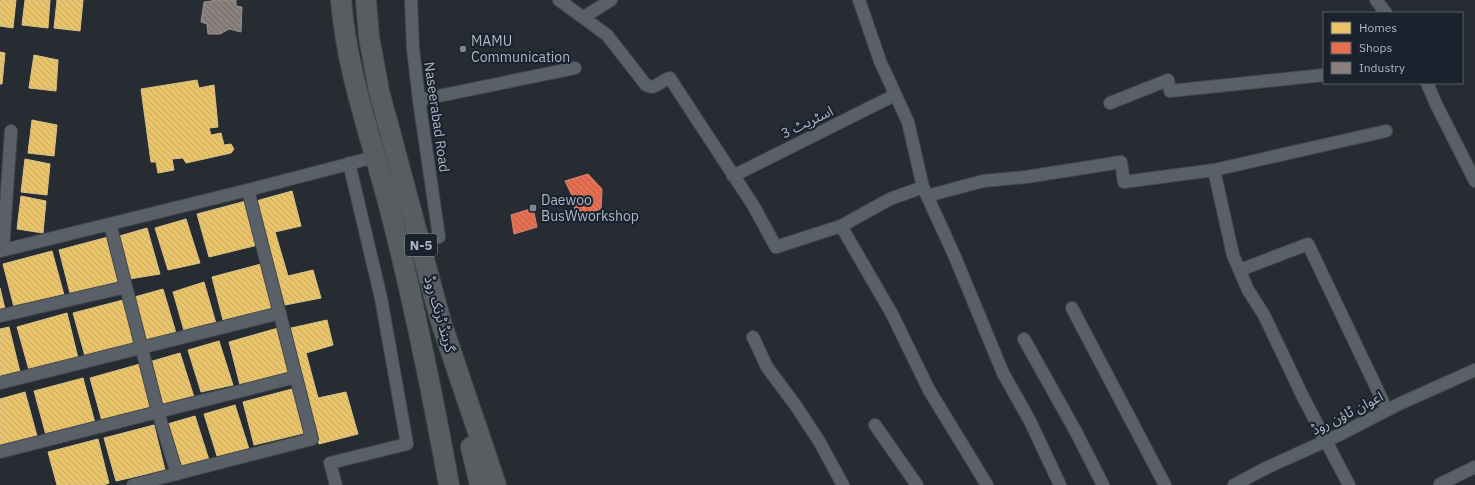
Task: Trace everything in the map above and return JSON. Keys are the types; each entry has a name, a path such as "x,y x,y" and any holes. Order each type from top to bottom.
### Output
{"highway":[{"name":"گرینڈ ٹرنک روڈ","path":"341,0 348,50 375,157 393,220 436,410 450,485"},
{"name":"گرینڈ ٹرنک روڈ","path":"366,0 369,37 379,91 441,322 496,485"},
{"path":"441,322 480,485"},
{"path":"436,410 450,438 463,485"}],"street":[{"name":"Naseerabad Road","path":"411,0 413,49 419,100 439,237"},
{"path":"559,0 607,35 649,88 654,87 670,78 753,206 776,247 841,226 890,199 925,192 983,181 1026,177 1121,162 1124,182 1214,170 1386,131"},
{"path":"584,17 611,0"},
{"path":"860,0 880,61 908,122 925,192 955,257 1003,373 1030,421 1060,485"},
{"path":"1376,0 1385,12"},
{"path":"419,100 575,68"},
{"path":"1110,103 1168,80 1170,91 1323,75"},
{"path":"1427,84 1475,181"},
{"name":"اسٹریٹ 3","path":"733,176 895,95"},
{"path":"11,131 1,251 375,157"},
{"path":"336,485 330,463 407,444 381,298 349,163"},
{"path":"1214,170 1233,255 1248,290 1264,316 1350,485"},
{"path":"133,485 312,439 248,190"},
{"path":"110,224 158,412 177,474"},
{"path":"841,226 892,314 929,390 987,485"},
{"path":"1240,270 1308,244 1387,410"},
{"path":"0,316 126,287"},
{"path":"1072,308 1165,485"},
{"path":"0,383 280,313"},
{"path":"753,336 766,367 796,406 819,441 844,485"},
{"path":"1024,338 1076,432 1103,485"},
{"name":"اعوان ٹاؤن روڈ","path":"1234,485 1387,410 1475,370"},
{"path":"0,452 296,377"},
{"path":"875,424 917,485"},
{"path":"1440,484 1475,467"}],"building: Homes":[{"path":"0,0 16,0 13,28 0,26"},
{"path":"25,0 50,0 48,28 22,25"},
{"path":"57,0 83,0 80,31 54,28"},
{"path":"0,52 5,53 2,84 0,84"},
{"path":"34,55 58,60 56,91 29,88"},
{"path":"197,80 199,88 214,85 218,127 209,128 211,135 221,133 224,145 231,144 234,149 231,153 186,163 183,158 172,159 174,170 158,173 156,162 151,162 141,89"},
{"path":"32,120 57,125 54,156 28,153"},
{"path":"25,159 50,164 47,195 21,192"},
{"path":"292,191 301,226 275,232 288,276 313,270 321,298 285,305 256,201"},
{"path":"21,196 46,201 43,233 17,229"},
{"path":"246,201 258,245 209,257 197,214"},
{"path":"186,219 200,263 168,270 155,228"},
{"path":"147,228 160,274 129,279 116,237"},
{"path":"108,237 120,281 70,293 59,250"},
{"path":"52,251 64,295 14,307 3,264"},
{"path":"261,264 273,308 223,320 212,277"},
{"path":"204,282 217,327 185,334 173,292"},
{"path":"0,288 5,309 0,310"},
{"path":"163,289 176,333 144,340 131,298"},
{"path":"123,300 135,344 85,356 73,313"},
{"path":"67,313 78,358 29,370 17,327"},
{"path":"327,320 333,345 306,353 318,398 346,392 358,434 319,444 291,328"},
{"path":"9,327 20,372 0,377 0,329"},
{"path":"278,328 290,373 240,385 229,342"},
{"path":"219,341 233,385 201,392 188,350"},
{"path":"180,353 194,397 162,404 149,362"},
{"path":"140,364 151,409 102,421 90,378"},
{"path":"83,378 95,423 46,435 34,391"},
{"path":"292,389 304,433 254,445 243,402"},
{"path":"25,392 37,436 0,446 0,399"},
{"path":"235,405 249,449 217,456 204,414"},
{"path":"195,416 209,460 177,467 164,425"},
{"path":"154,425 165,470 116,481 104,438"},
{"path":"98,439 109,483 104,485 57,485 48,452"}],"building: Shops":[{"path":"588,174 602,189 601,209 575,217 574,200 565,181"},
{"path":"533,208 537,227 514,234 511,215"}],"building: Industry":[{"path":"212,0 236,0 236,6 242,7 241,32 229,29 220,34 208,34 207,24 201,22 204,2"}],"place":[{"name":"MAMU Communication","path":"463,49"},
{"name":"Daewoo BusWworkshop","path":"533,208"}]}
